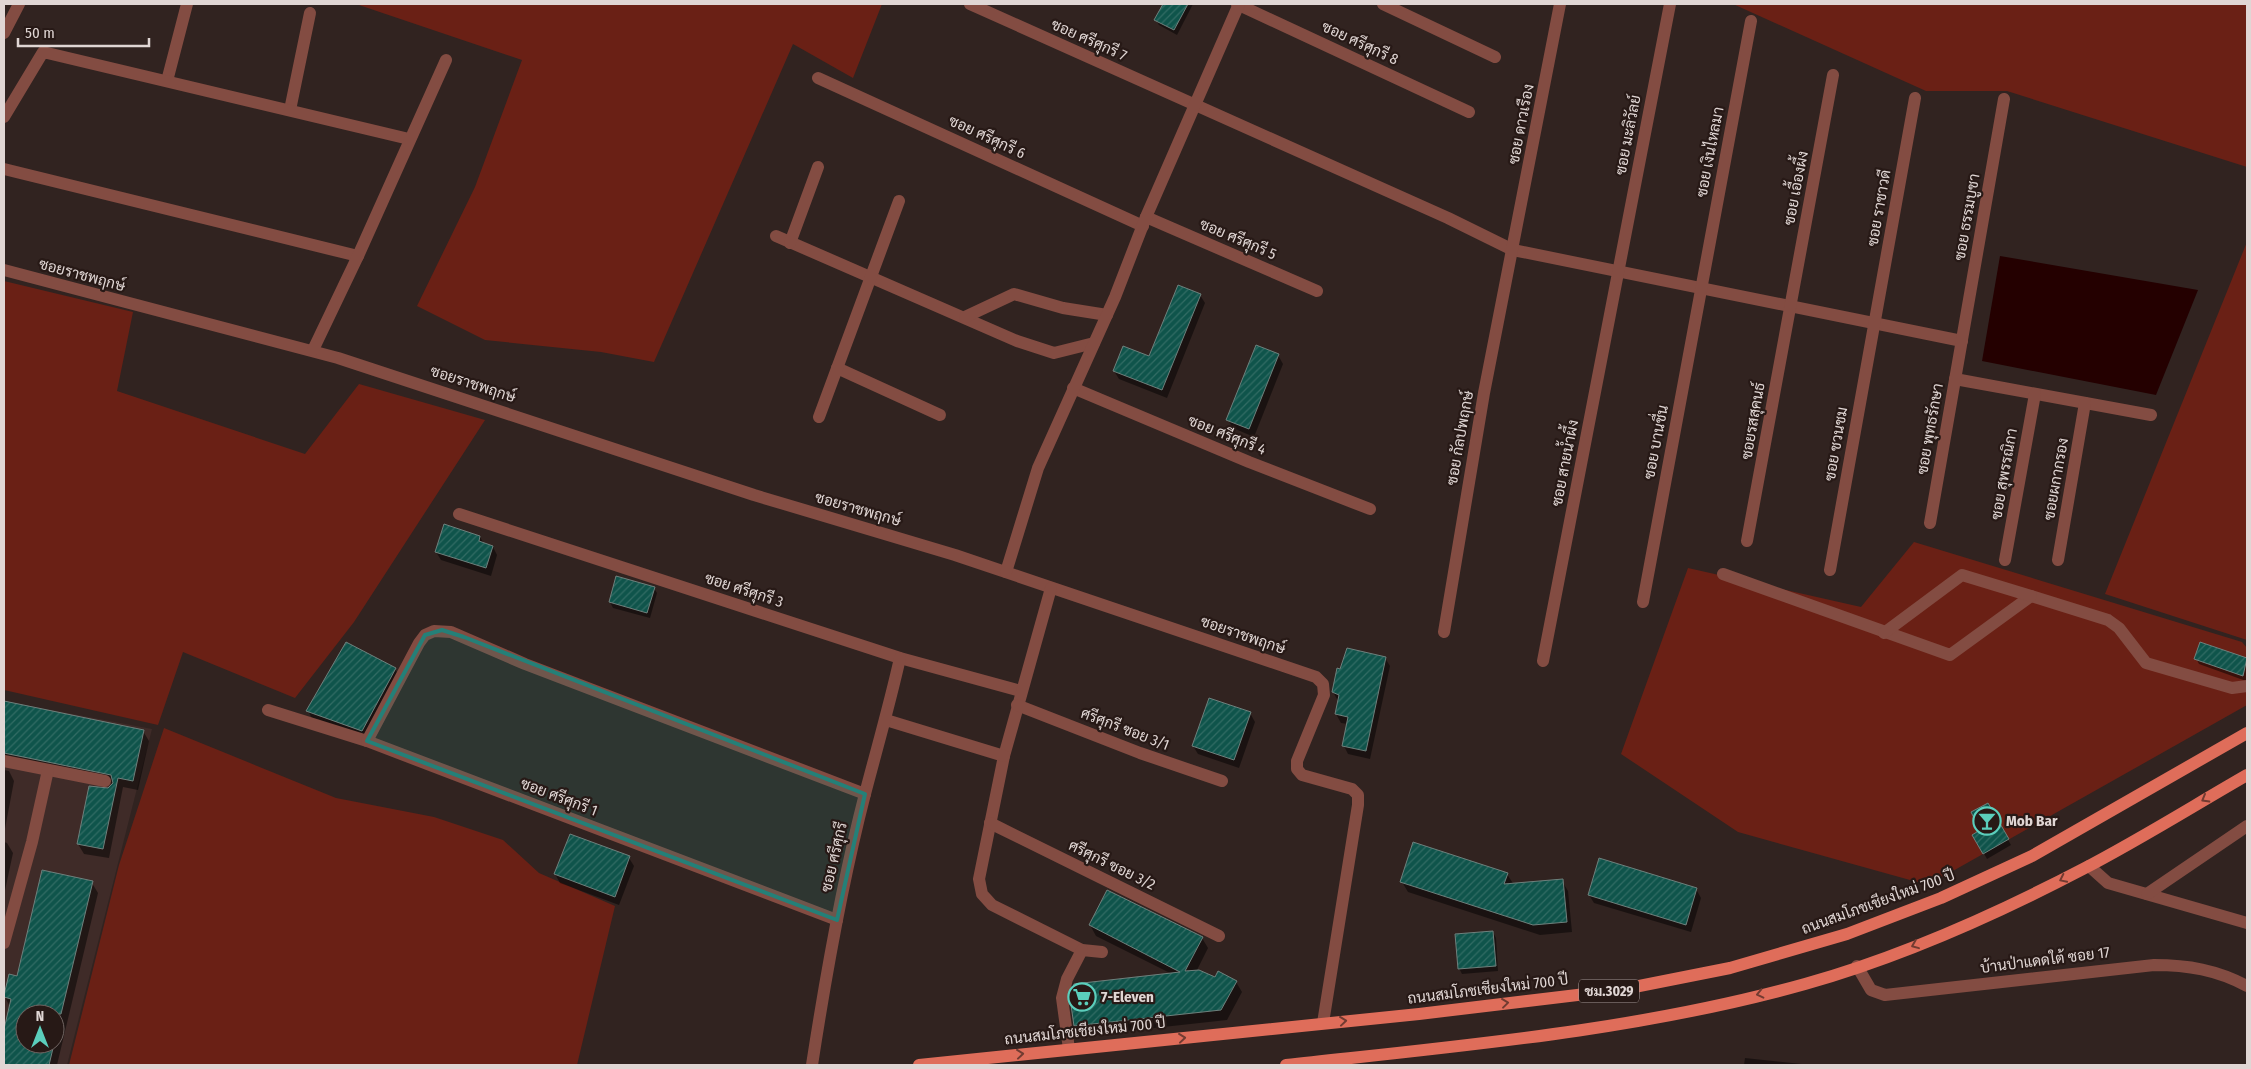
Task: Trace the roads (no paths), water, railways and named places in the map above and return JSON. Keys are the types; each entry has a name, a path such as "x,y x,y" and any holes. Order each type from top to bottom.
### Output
{"main road":[{"name":"ถนนสมโภชเชียงใหม่ 700 ปี","path":"919,1065 1619,990 1730,968 1847,934 1941,898 2032,856 2247,733"},
{"name":"ชม.3029","path":"1286,1065 1374,1060 1677,1014 1805,984 1977,920 2089,866 2247,775"}],"street":[{"path":"4,33 19,4"},
{"path":"167,81 187,4"},
{"name":"ซอย ศรีศุกรี 7","path":"970,4 1194,106 1448,218 1513,250 1962,341"},
{"path":"1006,572 1035,476 1107,314 1238,4"},
{"name":"ซอย ศรีศุกรี 8","path":"1238,4 1469,112"},
{"path":"1383,4 1495,58"},
{"name":"ซอย ดาวเรือง","path":"1513,250 1560,4"},
{"name":"ซอย มะลิวัลย์","path":"1618,272 1670,4"},
{"path":"290,110 310,13"},
{"name":"ซอย เงินไหลมา","path":"1701,288 1751,21"},
{"path":"4,117 43,52 409,139"},
{"path":"313,350 358,256 446,60"},
{"name":"ซอย เอื้องผึ้ง","path":"1790,306 1833,75"},
{"name":"ซอย ศรีศุกรี 6","path":"818,78 1145,222"},
{"name":"ซอย ราชาวดี","path":"1874,323 1915,98"},
{"name":"ซอย ธรรมบูชา","path":"1962,341 2004,99"},
{"path":"790,243 818,167"},
{"path":"4,169 358,256"},
{"path":"819,417 899,201"},
{"name":"ซอย ศรีศุกรี 5","path":"1145,222 1317,291"},
{"path":"776,236 1017,341 1054,353 1094,343"},
{"name":"ซอย กัลปพฤกษ์","path":"1444,632 1484,393 1513,250"},
{"name":"ซอยราชพฤกษ์","path":"4,270 104,298 313,350 754,495 955,554 1320,680 1323,684 1324,695 1298,761 1297,769 1302,775 1352,789 1358,795 1358,806 1323,1023"},
{"name":"ซอย สายน้ำผึ้ง","path":"1543,661 1618,272"},
{"name":"ซอย บานชื่น","path":"1643,602 1701,288"},
{"path":"965,317 1014,294 1063,308 1107,314"},
{"name":"ซอยรสสุคนธ์","path":"1747,541 1790,306"},
{"name":"ซอย ชวนชม","path":"1830,570 1874,323"},
{"name":"ซอย พุทธรักษา","path":"1930,523 1962,341"},
{"path":"837,368 940,414"},
{"path":"1955,380 2151,415"},
{"name":"ซอย ศรีศุกรี 4","path":"1073,388 1249,462 1370,509"},
{"name":"ซอย สุพรรณิกา","path":"2005,560 2035,394"},
{"name":"ซอยผกากรอง","path":"2058,560 2085,403"},
{"name":"ซอย ศรีศุกรี 3","path":"459,514 900,658 1020,691"},
{"path":"1723,574 1950,655 2031,596"},
{"path":"1884,633 1962,575 2108,620 2119,628 2146,663 2232,688 2247,686"},
{"path":"1051,588 1020,691 1004,756 979,878 982,894 992,906 1082,950 1102,952"},
{"path":"367,741 419,643 425,635 442,630 464,637 525,664 865,794"},
{"name":"ซอย ศรีศุกรี","path":"812,1065 837,920 865,794 886,720 900,658"},
{"name":"ศรีศุกรี ซอย 3/1","path":"1017,705 1140,753 1222,781"},
{"name":"ซอย ศรีศุกรี 1","path":"268,710 367,741 837,920"},
{"path":"886,720 1004,756"},
{"path":"4,761 106,782"},
{"path":"4,943 30,850 48,770"},
{"name":"ศรีศุกรี ซอย 3/2","path":"990,823 1219,936"},
{"path":"2146,894 2247,826"},
{"path":"2089,866 2108,883 2247,923"},
{"path":"1069,1049 1062,998 1067,979 1082,950"},
{"name":"บ้านป่าแดดใต้ ซอย 17","path":"1857,966 1871,990 1885,995 2154,965 2184,965 2211,971 2247,986"}],"place":[{"name":"Mob Bar","path":"1987,821"},
{"name":"7-Eleven","path":"1082,997"}]}
